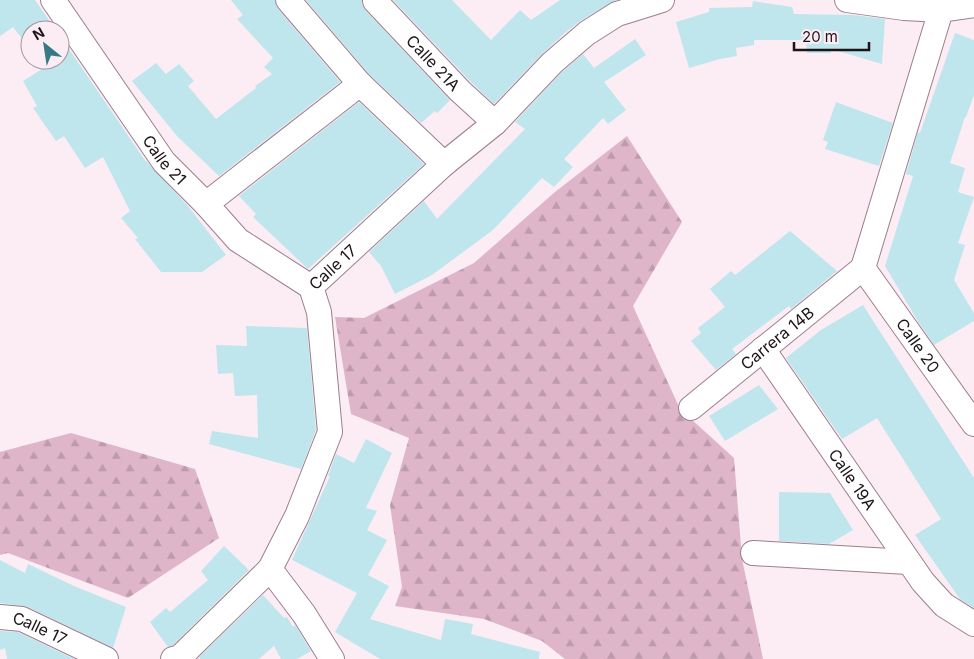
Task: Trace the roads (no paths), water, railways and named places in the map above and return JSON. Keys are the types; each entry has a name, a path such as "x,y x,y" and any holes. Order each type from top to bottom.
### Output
{"street":[{"name":"Calle 21","path":"53,0 164,162 206,204 238,240 311,286"},
{"path":"288,0 360,84 444,164"},
{"name":"Calle 17","path":"173,659 180,658 270,569 296,516 330,432 319,312 311,286 444,164 495,123 552,63 587,33 617,14 662,0"},
{"path":"847,0 904,8 941,10 974,5"},
{"name":"Calle 21A","path":"374,1 460,92 495,123"},
{"path":"863,268 941,10"},
{"path":"206,204 360,84"},
{"name":"Carrera 14B","path":"691,408 863,268"},
{"name":"Calle 20","path":"863,268 974,424"},
{"name":"Calle 19A","path":"763,349 923,582 944,605 974,624"},
{"path":"754,553 908,562"},
{"path":"270,569 304,614 332,659"},
{"name":"Calle 17","path":"0,617 22,619 106,659"}]}
